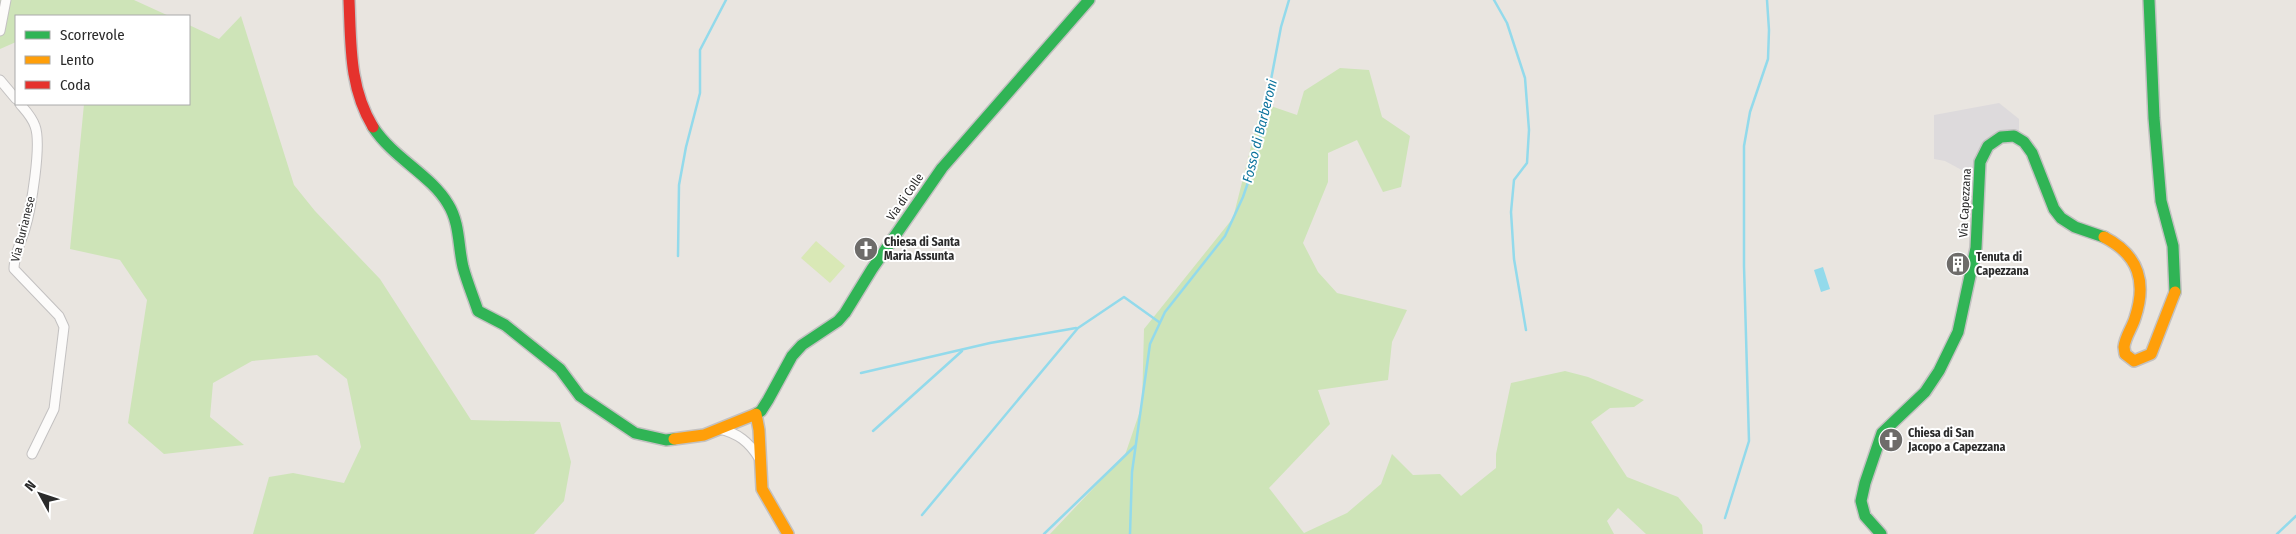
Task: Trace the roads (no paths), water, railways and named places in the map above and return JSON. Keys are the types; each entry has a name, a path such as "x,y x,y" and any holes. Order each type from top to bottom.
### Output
{"street":[{"path":"0,31 6,0"},
{"path":"349,0 352,70 365,113 383,142 426,179 448,203 457,226 463,266 478,311 506,325 560,369 580,396 635,433 666,440 704,435 756,414 759,430 762,489 788,534"},
{"name":"Via di Colle","path":"756,414 768,400 788,361 796,351 838,321 845,312 872,269 942,168 1090,0"},
{"name":"Via Capezzana","path":"1881,534 1865,516 1861,501 1865,483 1882,433 1925,392 1940,371 1958,332 1976,248 1980,162 1984,152 1995,139 2011,136 2019,138 2035,158 2057,215 2066,222 2105,237 2133,260 2139,274 2140,297 2135,321 2124,344 2124,350 2126,356 2134,361 2151,354 2176,288 2173,246 2161,201 2159,158 2154,118 2149,0"},
{"path":"0,80 15,98"},
{"name":"Via Burianese","path":"21,105 31,117 36,127 38,138 32,197 26,227 14,262 14,270 59,316 64,327 54,409 32,454"},
{"path":"718,429 732,432 745,440 760,460"}],"water":[{"path":"1823,267 1830,289 1821,292 1814,270"}],"waterway":[{"path":"678,256 679,185 686,147 700,93 700,50 726,0"},
{"name":"Fosso di Barberoni","path":"1130,534 1132,472 1150,344 1165,312 1225,236 1243,197 1256,159 1281,27 1289,0"},
{"path":"1494,0 1507,23 1525,78 1529,130 1527,163 1514,180 1511,212 1514,259 1526,330"},
{"path":"1725,518 1749,441 1744,266 1744,146 1750,112 1768,59 1767,0"},
{"path":"922,515 1078,328 1124,297 1159,322"},
{"path":"861,373 990,343 1076,328"},
{"path":"873,431 962,351"},
{"path":"1044,534 1135,446"},
{"path":"2277,534 2296,516"}],"place":[{"name":"Chiesa di Santa Maria Assunta","path":"866,249"},
{"name":"Tenuta di Capezzana","path":"1958,264"},
{"name":"Chiesa di San Jacopo a Capezzana","path":"1891,440"}]}
